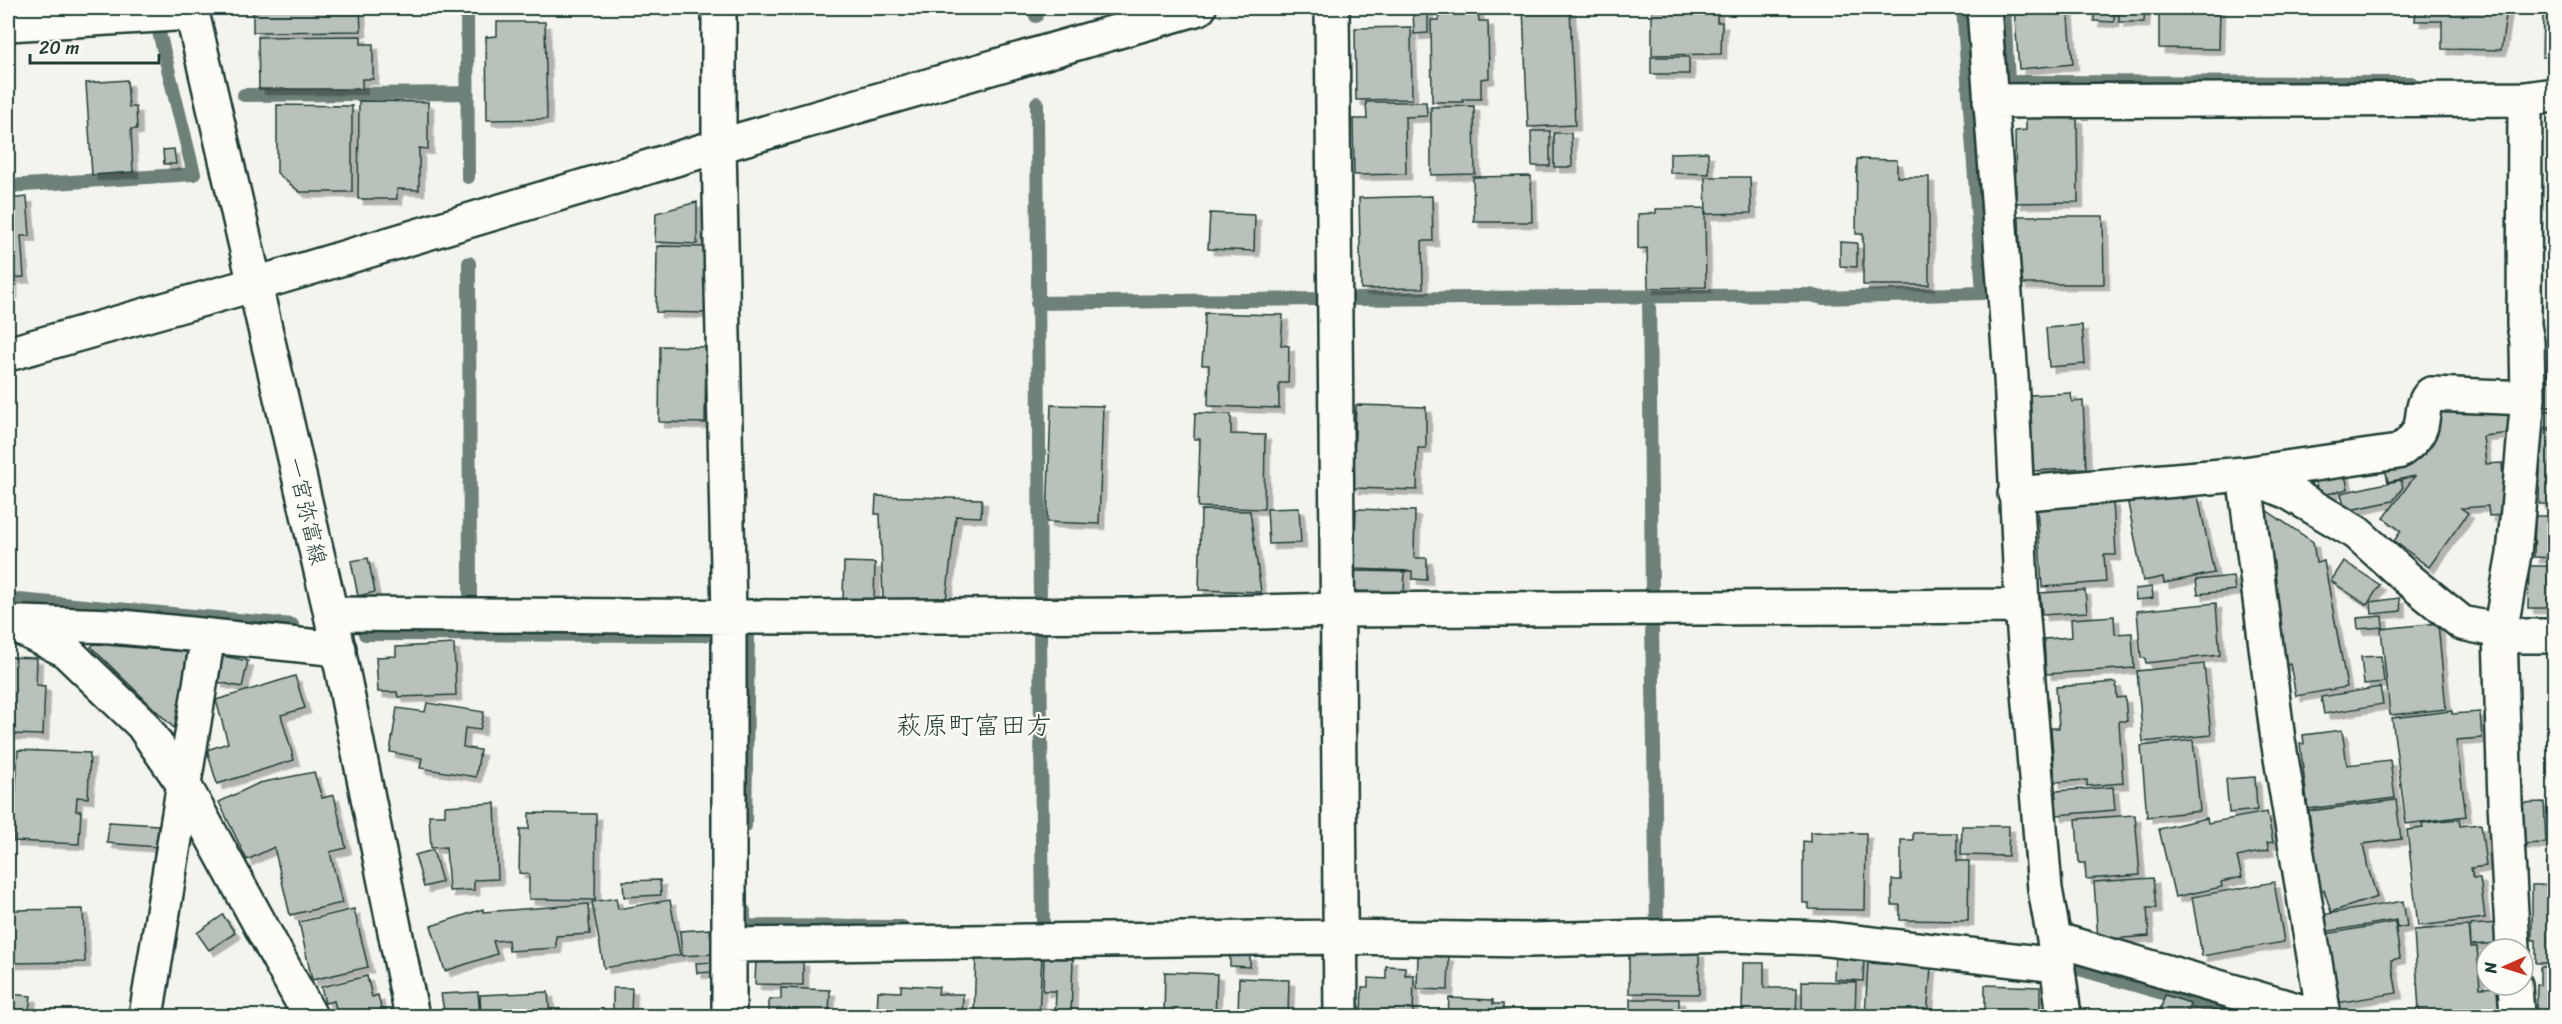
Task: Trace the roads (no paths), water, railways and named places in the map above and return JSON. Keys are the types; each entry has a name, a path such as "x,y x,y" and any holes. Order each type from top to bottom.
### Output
{"street":[{"path":"719,8 719,146 729,615 729,1017"},
{"path":"8,354 256,284 719,146 1199,8"},
{"path":"1332,8 1334,343 1340,610 1341,1017"},
{"path":"1984,8 2011,377 2014,494 2044,888 2056,952 2064,1017"},
{"path":"8,24 192,10"},
{"name":"一宮弥富線","path":"192,10 339,650 412,1017"},
{"path":"1990,101 2540,97 2524,325 2527,342 2528,398 2514,554 2500,632 2505,802 2512,937"},
{"path":"2014,494 2244,474 2398,452 2410,444 2420,428 2425,400 2431,394 2528,398"},
{"path":"2244,474 2288,492 2357,532 2408,579 2462,623 2523,636 2554,636"},
{"path":"2244,474 2278,740 2324,1017"},
{"path":"331,614 797,617 1118,615 1340,610 2022,606"},
{"path":"8,622 111,626 339,650"},
{"path":"8,622 65,650 142,724 184,785 310,1017"},
{"path":"146,1017 208,636"},
{"path":"729,945 1341,937 1529,940 1732,935 1819,938 2056,952 2317,1017"},
{"path":"2516,997 2517,1017"}],"waterway":[{"path":"467,8 468,177"},
{"path":"1036,8 1036,16"},
{"path":"1350,299 1810,295 1823,298 1983,293 1963,8"},
{"path":"2004,8 2008,82 2411,83"},
{"path":"8,186 194,174 158,28"},
{"path":"244,95 467,93"},
{"path":"1037,103 1040,605"},
{"path":"469,263 470,602"},
{"path":"1649,296 1652,595"},
{"path":"1037,303 1320,299"},
{"path":"8,599 292,625"},
{"path":"1652,625 1657,928"},
{"path":"1040,633 1043,928"},
{"path":"365,634 708,635"},
{"path":"745,826 748,636"},
{"path":"744,911 744,926 902,927"},
{"path":"2072,967 2243,1016"}],"district":[{"name":"萩原町富田方","path":"974,725"}]}
